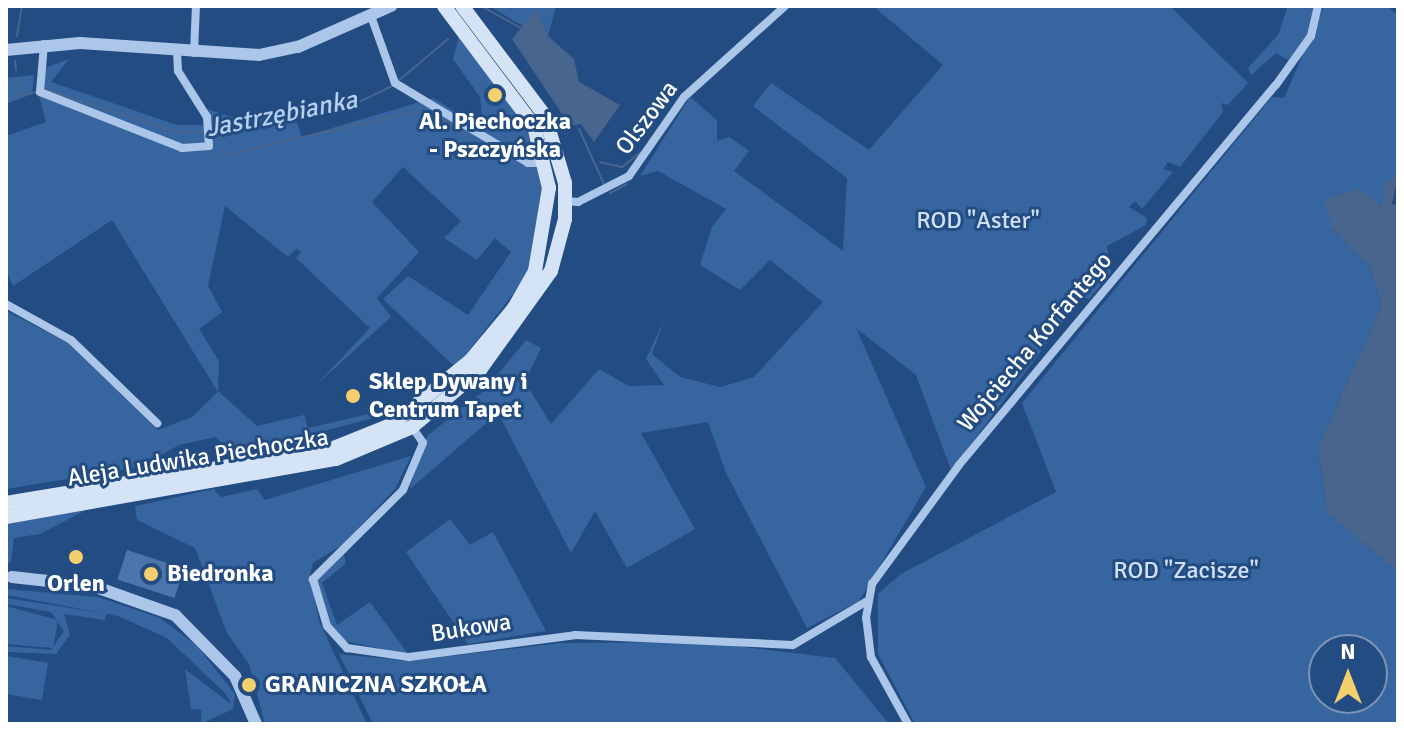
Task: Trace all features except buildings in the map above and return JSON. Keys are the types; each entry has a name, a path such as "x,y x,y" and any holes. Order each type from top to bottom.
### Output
{"main road":[{"name":"Aleja Ludwika Piechoczka","path":"6,517 237,471 360,440 416,409 455,376 514,308 535,271 549,214 545,163 534,126 444,6"},
{"name":"Aleja Ludwika Piechoczka","path":"6,503 130,480 336,459 412,427 467,383 525,314 556,259 566,201 560,152 545,116 462,6"}],"street":[{"path":"194,53 196,6"},
{"path":"6,50 44,44 194,53 275,53 391,6"},
{"name":"Wojciecha Korfantego","path":"908,724 871,657 867,601 881,569 959,465 1276,85 1311,36 1318,6"},
{"name":"Olszowa","path":"566,201 578,202 629,176 684,97 778,8"},
{"path":"371,16 393,81 528,163 545,163"},
{"path":"44,44 40,89 182,148 209,146 207,129 178,71 177,50"},
{"path":"6,304 71,340 157,423"},
{"name":"Bukowa","path":"412,427 423,443 403,490 313,579 327,626 347,648 409,657 575,635 793,645 867,601"},
{"path":"8,576 93,586 175,615 235,676 256,723"}],"green space":[{"path":"489,6 556,6 548,36 537,9 523,26"},
{"name":"ROD \"Aster\"","path":"873,6 1170,6 1248,83 1228,105 1221,103 1223,112 1180,167 1168,162 1163,169 1173,172 1142,209 1135,201 1129,207 1147,218 1146,225 1107,246 1111,273 1089,299 1082,297 951,470 916,375 856,328 926,487 859,601 807,628 726,473 708,422 641,433 695,529 627,568 595,511 571,553 498,413 409,490 427,436 486,389 526,340 541,348 525,382 551,424 599,369 629,386 664,385 646,359 664,320 652,354 680,377 720,387 754,377 823,302 770,260 740,290 700,265 712,227 726,209 658,171 640,176 690,97 717,120 717,141 729,137 749,151 734,171 843,251 847,178 753,106 771,83 869,150 943,65"},
{"path":"1288,6 1314,6 1309,32 1290,61 1276,53 1251,75 1248,68 1278,35"},
{"name":"ROD \"Zacisze\"","path":"1324,6 1386,6 1398,15 1398,174 1385,203 1332,228 1369,266 1382,305 1318,447 1327,513 1398,572 1398,724 915,724 878,654 878,594 901,574 1056,492 1022,403 1272,97 1284,98"},
{"path":"459,37 519,115 540,158 544,205 528,275 463,358 454,366 383,299 408,276 468,315 511,252 495,238 477,260 444,238 461,221 403,167 372,202 419,252 377,298 391,317 315,386 370,328 296,258 301,252 296,249 288,257 225,206 208,286 222,312 199,329 219,361 218,391 257,426 304,415 308,428 373,413 374,418 231,455 216,437 179,445 140,467 6,489 6,311 67,342 158,430 192,417 218,392 112,220 13,286 6,270 6,136 46,122 38,92 45,68 69,59 51,82 177,125 207,125 204,108 244,121 293,111 302,137 433,98 483,129 480,97 453,59"},
{"path":"34,75 32,94 6,104 7,78"},
{"path":"411,456 395,489 342,545 313,563 310,575 319,621 367,724 265,724 249,664 227,633 195,548 137,520 135,506 214,489 221,497 257,489 265,500"},
{"path":"92,507 40,534 14,538 11,563 6,563 6,524"},
{"path":"450,519 470,545 493,532 546,631 468,644 406,552"},
{"path":"343,553 346,563 322,583 337,625 370,602 409,655 341,640 323,611 316,579"},
{"path":"6,589 98,597 160,618 197,646 235,694 233,709 201,724 201,710 191,709 185,669 231,704 226,694 167,638 118,616 106,614 105,620 64,614 70,635 56,654 6,652 6,646 51,650 64,631 51,612 6,604 6,598 103,613 6,595"},
{"path":"6,606 58,620 53,648 6,644"},
{"path":"702,642 835,658 889,724 373,724 339,654 408,661 560,643"},
{"path":"6,656 48,663 42,700 6,694"}],"shaded area":[{"path":"537,9 548,36 574,59 579,82 620,105 594,142 581,124 570,126 512,39"},
{"path":"1398,174 1392,204 1398,205 1398,572 1327,513 1318,447 1382,305 1369,266 1332,228 1324,199 1359,189 1381,206 1385,184"}],"waterway":[{"path":"17,36 22,6"},
{"path":"483,7 521,28"},
{"name":"Jastrzębianka","path":"397,82 448,39"},
{"path":"15,61 16,70"},
{"path":"16,78 17,93"},
{"name":"Jastrzębianka","path":"210,131 355,104 392,86"},
{"name":"Jastrzębianka","path":"46,90 181,133 204,132"},
{"name":"Jastrzębianka","path":"6,99 36,92"},
{"path":"219,156 414,112 437,116 469,137"},
{"path":"579,129 604,184"},
{"path":"600,162 622,167 640,153"},
{"path":"610,193 627,184"}],"place":[{"name":"Al. Piechoczka - Pszczyńska","path":"495,95"},
{"name":"Sklep Dywany i Centrum Tapet","path":"353,396"},
{"name":"Orlen","path":"76,557"},
{"name":"Biedronka","path":"151,574"},
{"name":"GRANICZNA SZKOŁA","path":"249,685"}]}
